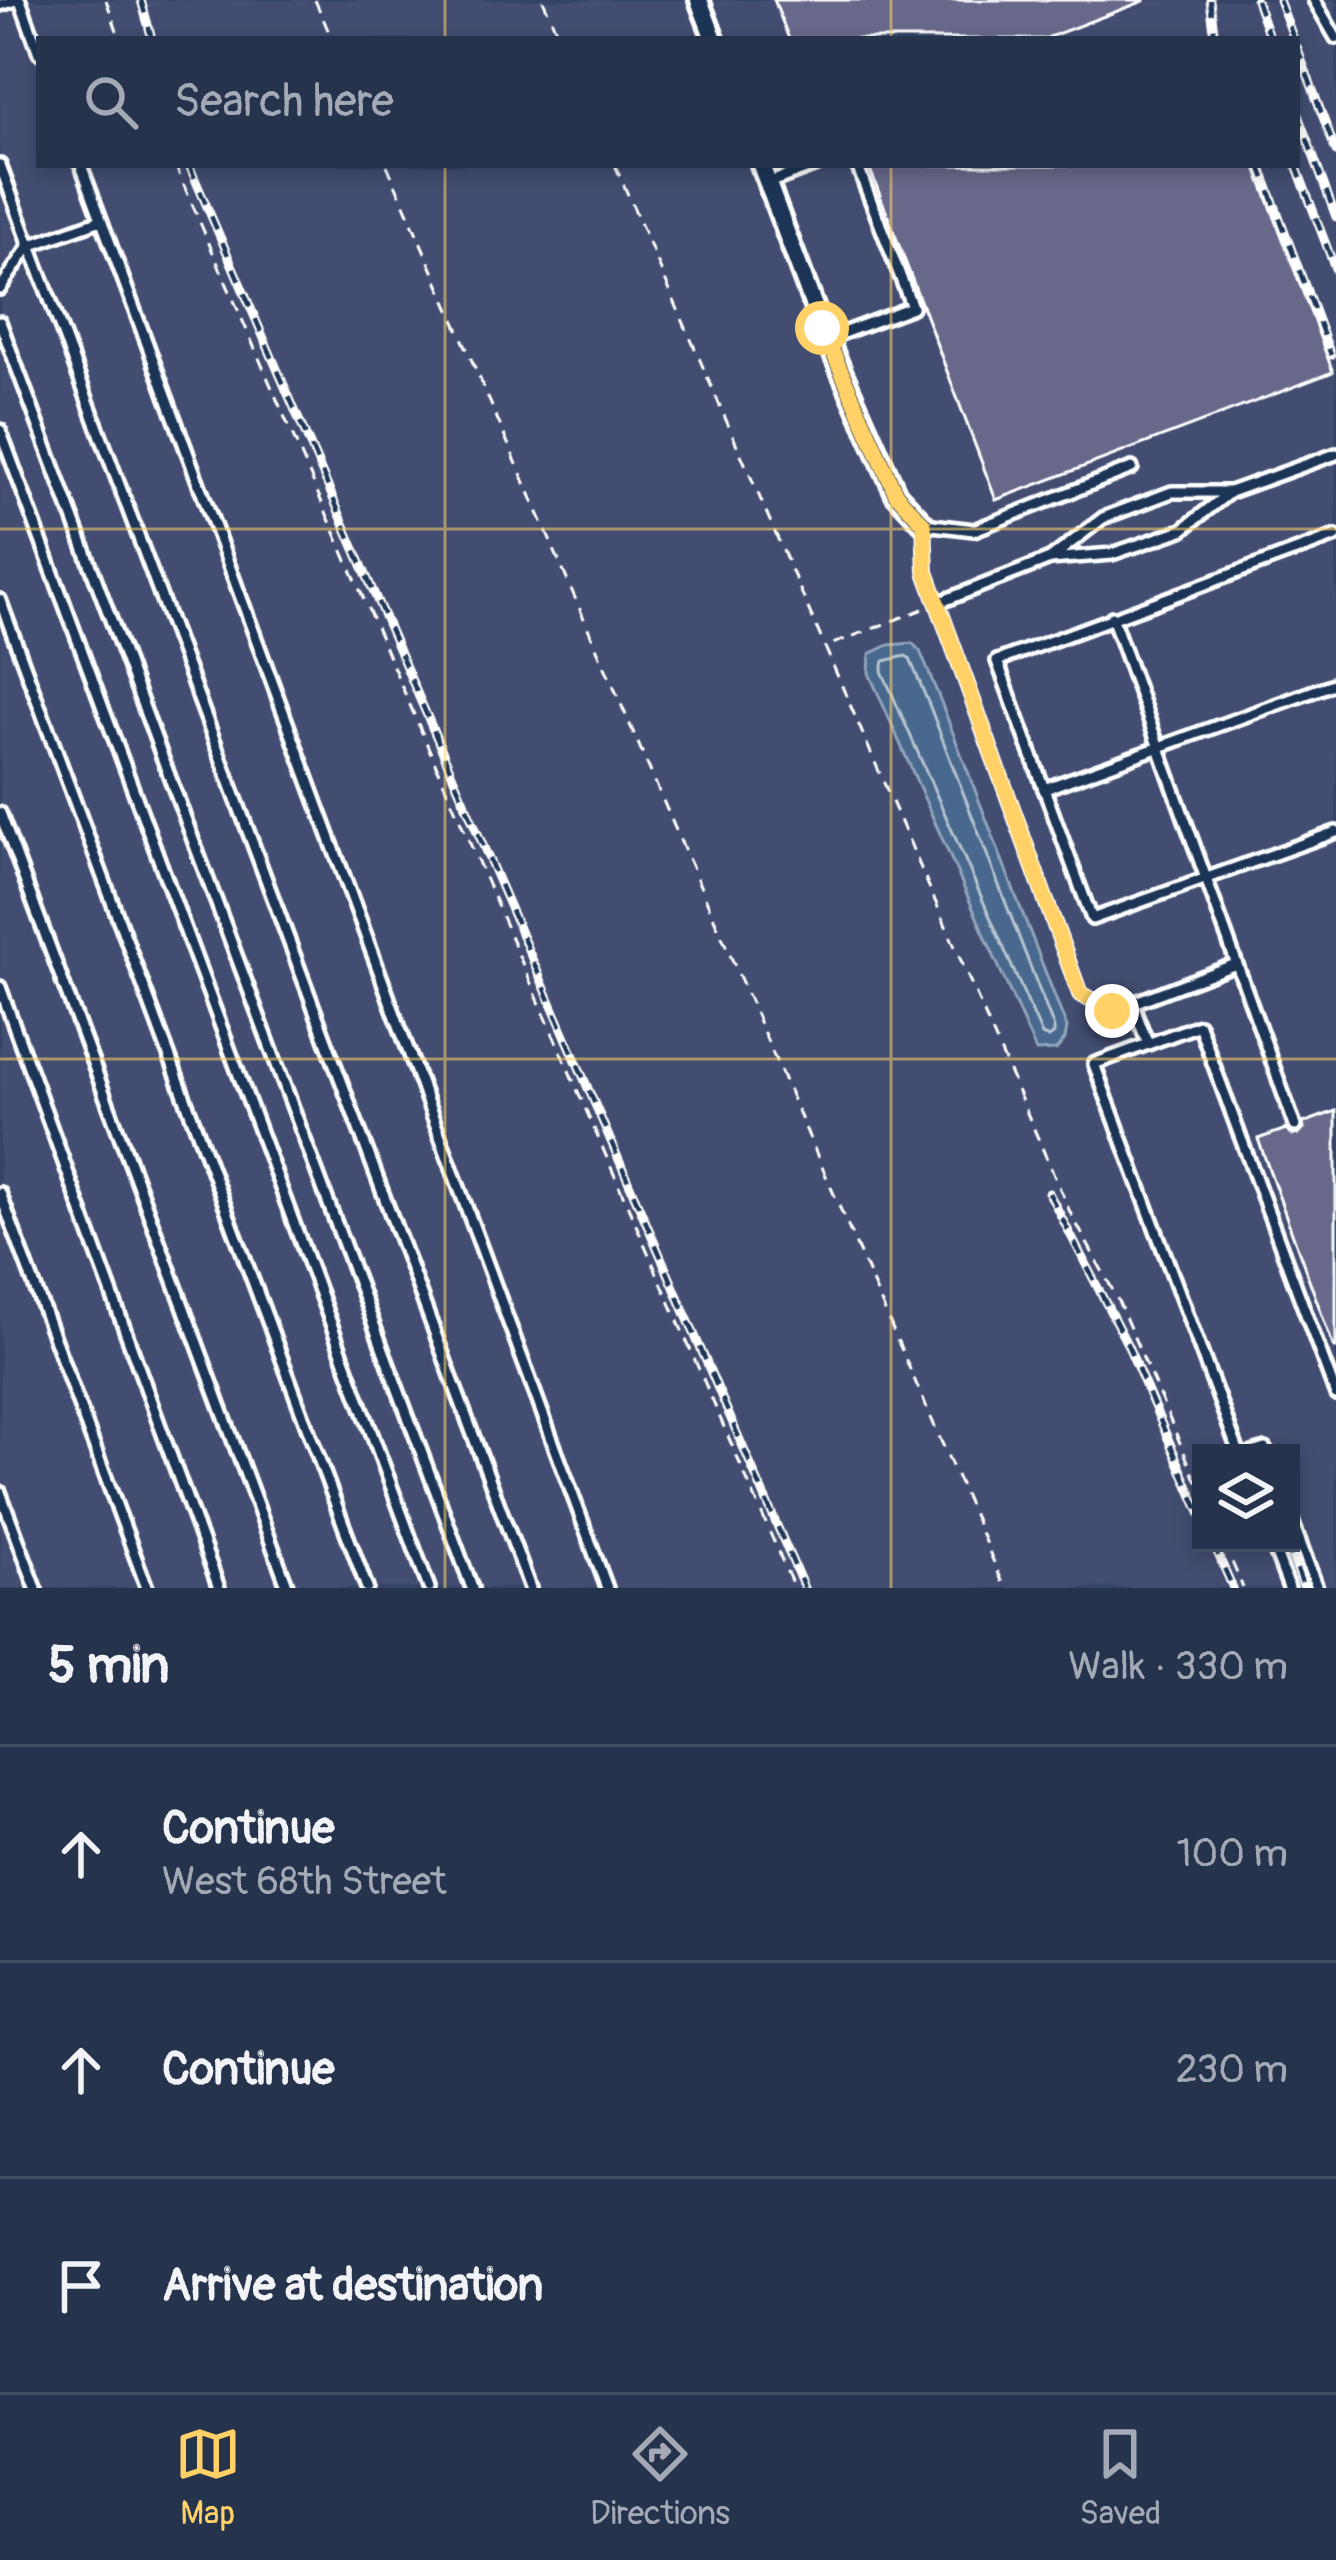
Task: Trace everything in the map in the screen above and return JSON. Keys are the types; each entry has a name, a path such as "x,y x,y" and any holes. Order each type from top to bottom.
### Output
{"street":[{"path":"699,0 713,36"},
{"path":"765,174 827,339 896,494 924,524"}],"lane":[{"path":"0,5 18,0 36,45"},
{"path":"1315,0 1336,38"},
{"path":"0,165 530,1588"},
{"path":"82,168 607,1588"},
{"path":"765,174 799,168"},
{"path":"827,339 912,307 858,168"},
{"path":"0,289 29,247 101,220"},
{"path":"0,322 5,352 472,1588"},
{"path":"0,430 429,1588"},
{"path":"1050,559 1112,554 1182,530 1230,492 1336,454"},
{"path":"1132,468 974,530 924,524 926,572 1080,994 1112,1011 1236,964"},
{"path":"938,603 1050,559 1103,518 1172,492 1230,492"},
{"path":"1336,536 997,661 1092,920 1336,832"},
{"path":"0,600 367,1588"},
{"path":"1112,617 1294,1126"},
{"path":"1044,789 1336,683"},
{"path":"0,814 288,1588"},
{"path":"0,987 219,1588"},
{"path":"1132,1004 1148,1044"},
{"path":"1236,1444 1094,1064 1199,1025 1336,1395"},
{"path":"0,1193 147,1588"},
{"path":"0,1492 36,1588"},
{"path":"1300,1543 1317,1588"},
{"path":"1275,1552 1288,1588"}],"path":[{"path":"106,0 119,36"},
{"path":"316,0 331,36"},
{"path":"543,0 559,36"},
{"path":"176,168 794,1588"},
{"path":"388,168 1006,1588"},
{"path":"616,168 1070,1212 1115,1296 1192,1471"},
{"path":"825,647 938,603"},
{"path":"1228,1552 1243,1588"}],"shaded area":[{"path":"0,0 1336,0 1336,1588 0,1588"}],"water":[{"path":"912,643 920,651 941,702 1067,1028 1056,1050 1036,1051 869,673 870,654 889,645"}],"building":[{"path":"774,0 1144,0 1052,36 788,36"},
{"path":"1256,168 1333,372 996,500 870,169"},
{"path":"1336,1111 1334,1348 1258,1139 1286,1129 1299,1134 1303,1123"}],"railway":[{"path":"141,0 151,36"},
{"path":"1210,0 1215,36"},
{"path":"1256,0 1269,36"},
{"path":"1279,0 1293,36"},
{"path":"1300,55 1336,152"},
{"path":"1300,120 1336,217"},
{"path":"190,168 804,1588"},
{"path":"1261,168 1331,355"},
{"path":"1297,168 1336,271"},
{"path":"1049,1193 1128,1346 1192,1494"},
{"path":"1217,1552 1233,1588"},
{"path":"1290,1552 1304,1588"}],"route":[{"path":"822,328 896,494 924,524 926,572 1080,994 1112,1011"}]}
